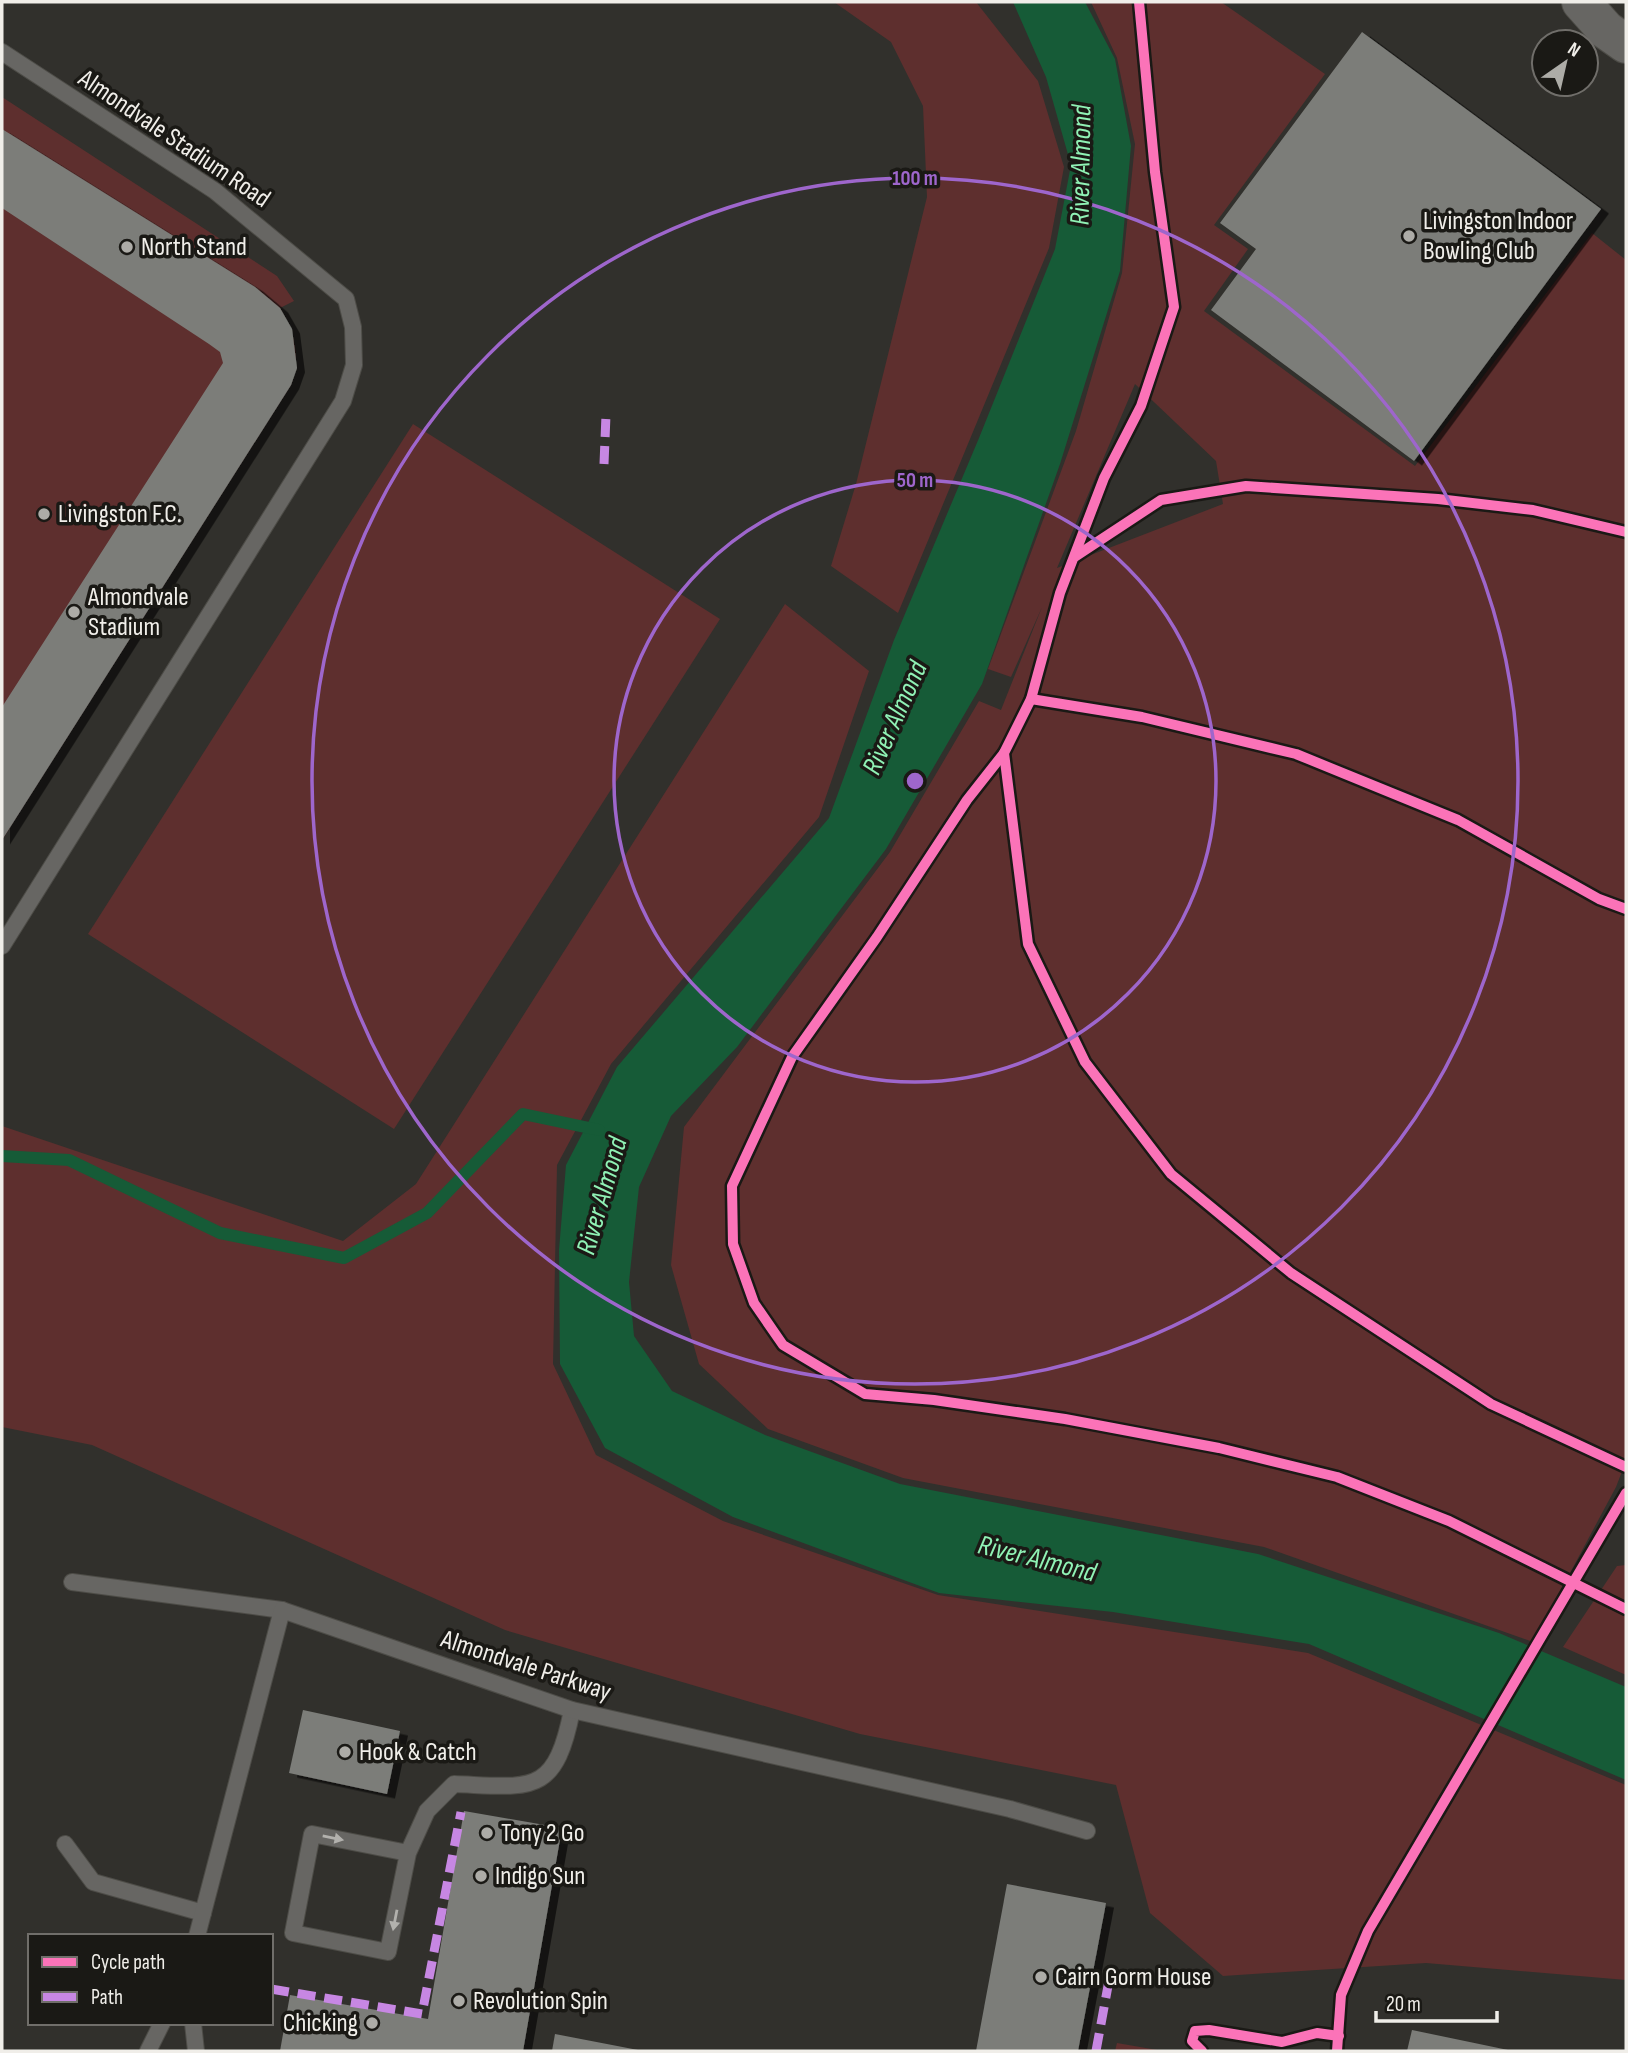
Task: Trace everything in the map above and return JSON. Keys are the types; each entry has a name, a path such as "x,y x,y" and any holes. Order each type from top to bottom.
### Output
{"main road":[{"path":"1581,2 1606,30 1626,44"}],"lane":[{"name":"Almondvale Stadium Road","path":"2,52 215,191 346,299 353,327 354,365 343,401 2,946"},
{"name":"Almondvale Parkway","path":"72,1582 282,1609 572,1710 1010,1809 1087,1831"},
{"path":"198,1934 282,1609"},
{"path":"408,1853 312,1834 293,1933 388,1952 408,1853 427,1811 454,1784 522,1787 551,1772 566,1739 572,1710"},
{"path":"65,1844 93,1882 203,1913"},
{"path":"148,2051 161,2025"},
{"path":"192,2025 196,2051"}],"shaded area":[{"path":"834,2 976,2 1038,81 1064,167 1049,248 898,613 831,566 856,484 927,197 923,106 891,42"},
{"path":"1091,2 1221,2 1325,74 1214,225 1248,249 1204,311 1415,466 1592,233 1626,260 1626,1461 1616,1487 1533,1642 1264,1547 903,1478 768,1429 699,1364 671,1265 684,1127 890,852 979,701 1001,710 1042,607 1011,677 988,669 1076,431 1122,273 1135,144 1117,58","holes":["1135,384 1216,461 1223,504 1057,568"]},
{"name":"Almondvale Stadium","path":"2,97 277,276 294,301 280,308 293,337 296,365 291,385 2,840"},
{"path":"413,424 720,619 394,1129 88,934"},
{"path":"785,604 869,671 819,817 611,1064 557,1165 553,1364 596,1455 723,1521 938,1595 1308,1653 1626,1785 1626,1980 1426,1963 1223,1976 1150,1913 1116,1785 860,1734 505,1630 92,1445 2,1427 2,1126 343,1241 416,1184"},
{"path":"1626,1565 1626,1675 1563,1647 1617,1566"},
{"path":"1117,2043 1163,2051 1115,2051"}],"water":[{"name":"River Almond","path":"1013,2 1085,2 1115,59 1131,146 1120,271 1060,464 982,684 886,849 737,1047 671,1116 639,1187 629,1282 634,1336 672,1391 765,1435 900,1484 1258,1554 1499,1633 1626,1687 1626,1780 1309,1644 1113,1612 939,1593 733,1517 605,1448 560,1364 559,1250 566,1165 617,1067 829,818 894,640 1055,249 1071,165 1046,77"}],"building":[{"name":"Livingston Indoor Bowling Club","path":"1362,32 1601,209 1414,461 1211,310 1256,249 1220,223"},
{"path":"2,129 255,287 280,308 292,329 297,368 291,385 2,840 2,707 223,363 220,352 209,344 2,208"},
{"name":"Hook & Catch","path":"303,1710 400,1731 387,1794 289,1773"},
{"path":"464,1811 562,1828 523,2051 280,2051 290,1995 428,2019"},
{"name":"Cairn Gorm House","path":"1007,1884 1106,1903 1078,2051 976,2051"},
{"path":"1412,2030 1508,2050 1508,2051 1407,2051"},
{"path":"555,2034 638,2050 638,2051 552,2051"}],"waterway":[{"name":"River Almond","path":"2,1156 69,1160 220,1233 344,1258 427,1213 523,1114 599,1130"}],"marked path":[{"path":"604,464 606,415"},
{"path":"273,1989 422,2014 461,1812"},
{"path":"1096,2051 1110,1975"}],"cycle path":[{"path":"1139,2 1155,172 1174,307 1141,406 1104,478 1060,593 1031,699 1004,753 1028,944 1085,1062 1171,1174 1291,1273 1491,1404 1626,1467"},
{"path":"1076,556 1161,500 1246,486 1438,499 1533,510 1626,532"},
{"path":"1031,699 1142,717 1296,754 1458,820 1599,899 1626,909"},
{"path":"1004,753 967,800 877,937 792,1057 732,1186 733,1244 754,1303 783,1345 865,1394 934,1400 1065,1419 1219,1448 1337,1477 1449,1521 1626,1609"},
{"path":"1337,2051 1341,1995 1368,1931 1626,1493"},
{"path":"1202,2051 1192,2041 1195,2031 1209,2030 1282,2042 1317,2033 1339,2036"}],"place":[{"name":"Livingston Indoor Bowling Club","path":"1409,236"},
{"name":"North Stand","path":"127,247"},
{"name":"Livingston F.C.","path":"44,514"},
{"name":"Almondvale Stadium","path":"74,612"},
{"name":"Hook & Catch","path":"345,1752"},
{"name":"Tony 2 Go","path":"487,1833"},
{"name":"Indigo Sun","path":"481,1876"},
{"name":"Cairn Gorm House","path":"1041,1977"},
{"name":"Revolution Spin","path":"459,2001"},
{"name":"Chicking","path":"372,2023"}]}
